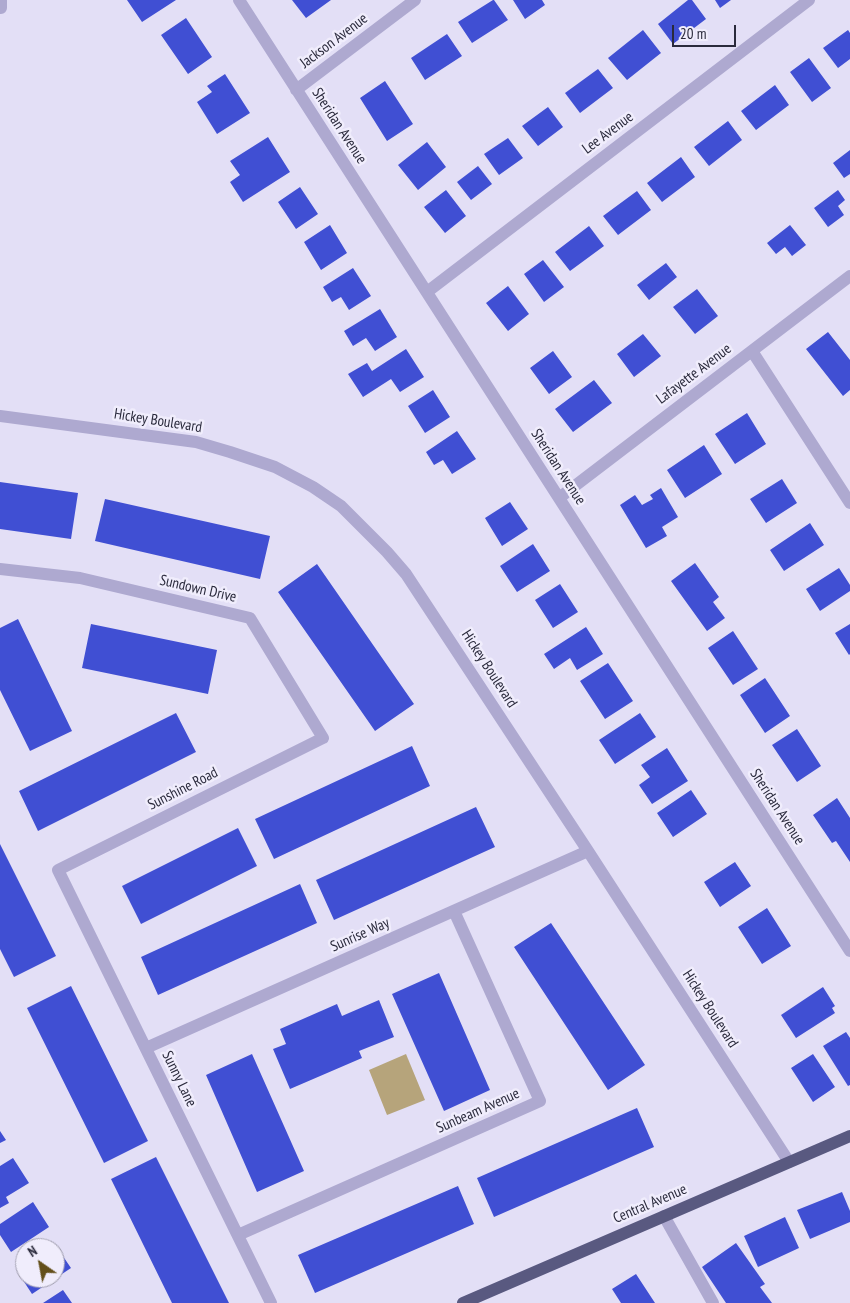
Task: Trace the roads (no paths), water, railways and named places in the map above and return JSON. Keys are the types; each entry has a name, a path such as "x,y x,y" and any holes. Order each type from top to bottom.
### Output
{"main road":[{"name":"Central Avenue","path":"464,1303 850,1136"}],"street":[{"path":"0,8 1,0"},
{"name":"Sheridan Avenue","path":"239,0 850,951"},
{"name":"Jackson Avenue","path":"296,90 414,0"},
{"name":"Lee Avenue","path":"427,292 809,0"},
{"name":"Lafayette Avenue","path":"559,498 850,276"},
{"path":"752,351 850,503"},
{"name":"Hickey Boulevard","path":"0,416 196,442 274,467 313,487 341,506 406,574 789,1162"},
{"name":"Sundown Drive","path":"0,569 80,578 250,618 323,738"},
{"name":"Sunshine Road","path":"58,870 323,738"},
{"name":"Sunrise Way","path":"146,1048 588,851"},
{"name":"Sunny Lane","path":"58,870 271,1303"},
{"name":"Sunbeam Avenue","path":"238,1235 540,1101 454,911"},
{"path":"664,1216 713,1303"}]}
